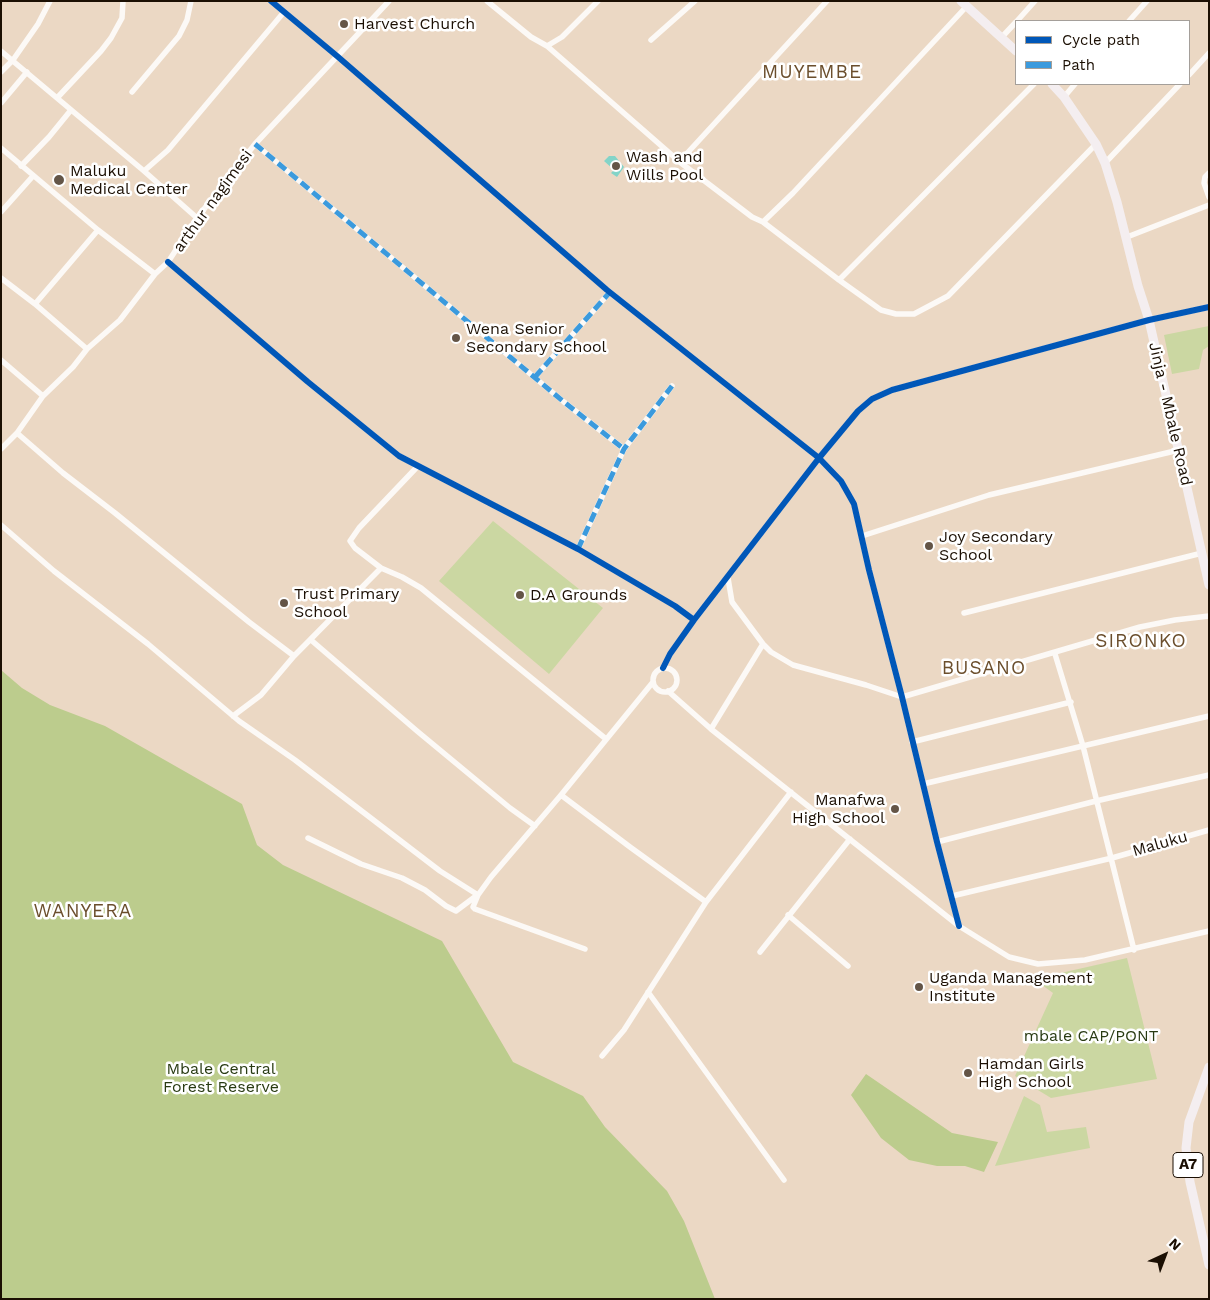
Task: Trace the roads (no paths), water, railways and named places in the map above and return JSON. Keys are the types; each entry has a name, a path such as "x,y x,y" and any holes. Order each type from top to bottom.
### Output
{"main road":[{"path":"964,4 1015,50"},
{"name":"Jinja - Mbale Road","path":"1053,85 1064,96 1096,144 1105,163 1127,237 1138,286 1150,320 1209,585"},
{"name":"A7","path":"1209,1067 1190,1122 1186,1148 1190,1182 1209,1265"}],"street":[{"path":"1,72 13,60 38,24 50,1"},
{"path":"57,98 101,51 110,38 122,18 123,1"},
{"path":"132,92 179,36 187,20 191,1"},
{"path":"271,1 338,56 610,292 819,458 834,472 850,493 959,926"},
{"name":"arthur nagimesi","path":"2,446 17,433 43,396 73,367 87,349 120,320 155,274 168,262 197,218 255,144 389,1"},
{"path":"487,1 531,37 547,46 680,161 752,217 763,222 881,310 896,314 914,314 948,296 1096,144"},
{"path":"547,46 562,37 598,1"},
{"path":"651,40 695,1"},
{"path":"680,161 827,1"},
{"path":"1017,20 1035,1"},
{"path":"1130,20 1147,1"},
{"path":"763,222 793,193 964,4"},
{"path":"144,171 168,150 284,12"},
{"path":"1002,38 1015,22"},
{"path":"1,51 197,218"},
{"path":"1190,74 1209,54"},
{"path":"1,103 27,72"},
{"path":"839,280 1033,85"},
{"path":"1064,96 1074,85"},
{"path":"1105,163 1179,85"},
{"path":"21,166 49,137 71,110"},
{"path":"255,144 534,377 624,449"},
{"path":"1,148 98,230 155,274"},
{"path":"1209,173 1205,177 1204,183 1209,198"},
{"path":"1,212 33,176"},
{"path":"1127,237 1209,205"},
{"path":"35,304 98,230"},
{"path":"168,262 382,444 417,467 578,549 675,606 694,620"},
{"path":"1,278 35,304 87,349"},
{"path":"534,377 610,292"},
{"path":"663,668 670,654 694,620 819,458 858,411 872,399 892,390 1150,320 1209,307"},
{"path":"1,360 43,396"},
{"path":"578,549 624,449 672,386"},
{"path":"17,433 57,468 294,656"},
{"path":"862,536 990,495 1179,450"},
{"path":"417,467 359,528 351,539 351,544 381,568 421,588 606,739"},
{"path":"1,525 54,571 148,644 233,716 295,760 440,871 478,895"},
{"path":"964,613 1202,553"},
{"path":"233,716 261,695 294,656 381,568"},
{"path":"728,578 732,602 763,644 776,656 793,664 902,697 1055,654 1140,627 1209,616"},
{"path":"311,640 417,731 510,808 535,826"},
{"path":"711,729 763,644"},
{"path":"1055,654 1083,746 1134,950"},
{"path":"663,668 671,669 677,679 674,687 668,691 660,691 653,682 652,678 656,671 663,668"},
{"path":"586,949 473,907 478,895 491,876 561,795 653,682"},
{"path":"668,691 711,729 959,926 1009,957 1029,962 1065,963 1134,950 1209,931"},
{"path":"912,742 1071,702"},
{"path":"923,784 1209,716"},
{"path":"937,842 1209,774"},
{"path":"602,1056 624,1030 706,902 790,792"},
{"path":"561,795 706,902"},
{"name":"Maluku","path":"952,896 1112,858 1209,830"},
{"path":"308,838 361,864 402,878 425,890 456,911 478,895"},
{"path":"760,952 850,839"},
{"path":"788,915 848,966"},
{"path":"648,992 784,1180"}],"water":[{"name":"Wash and Wills Pool","path":"609,156 615,156 624,167 617,177 611,173 614,170 604,161"}],"place":[{"name":"Harvest Church","path":"344,24"},
{"name":"Wash and Wills Pool","path":"616,166"},
{"name":"Maluku Medical Center","path":"59,180"},
{"name":"Wena Senior Secondary School","path":"456,338"},
{"name":"Joy Secondary School","path":"929,546"},
{"name":"D.A Grounds","path":"520,595"},
{"name":"Trust Primary School","path":"284,603"},
{"name":"Manafwa High School","path":"895,809"},
{"name":"Uganda Management Institute","path":"919,987"},
{"name":"Hamdan Girls High School","path":"968,1073"}],"district":[{"name":"MUYEMBE","path":"812,72"},
{"name":"SIRONKO","path":"1141,641"},
{"name":"BUSANO","path":"984,668"},
{"name":"WANYERA","path":"83,911"}],"park label":[{"name":"mbale CAP/PONT","path":"1091,1036"},
{"name":"Mbale Central Forest Reserve","path":"221,1078"}]}
